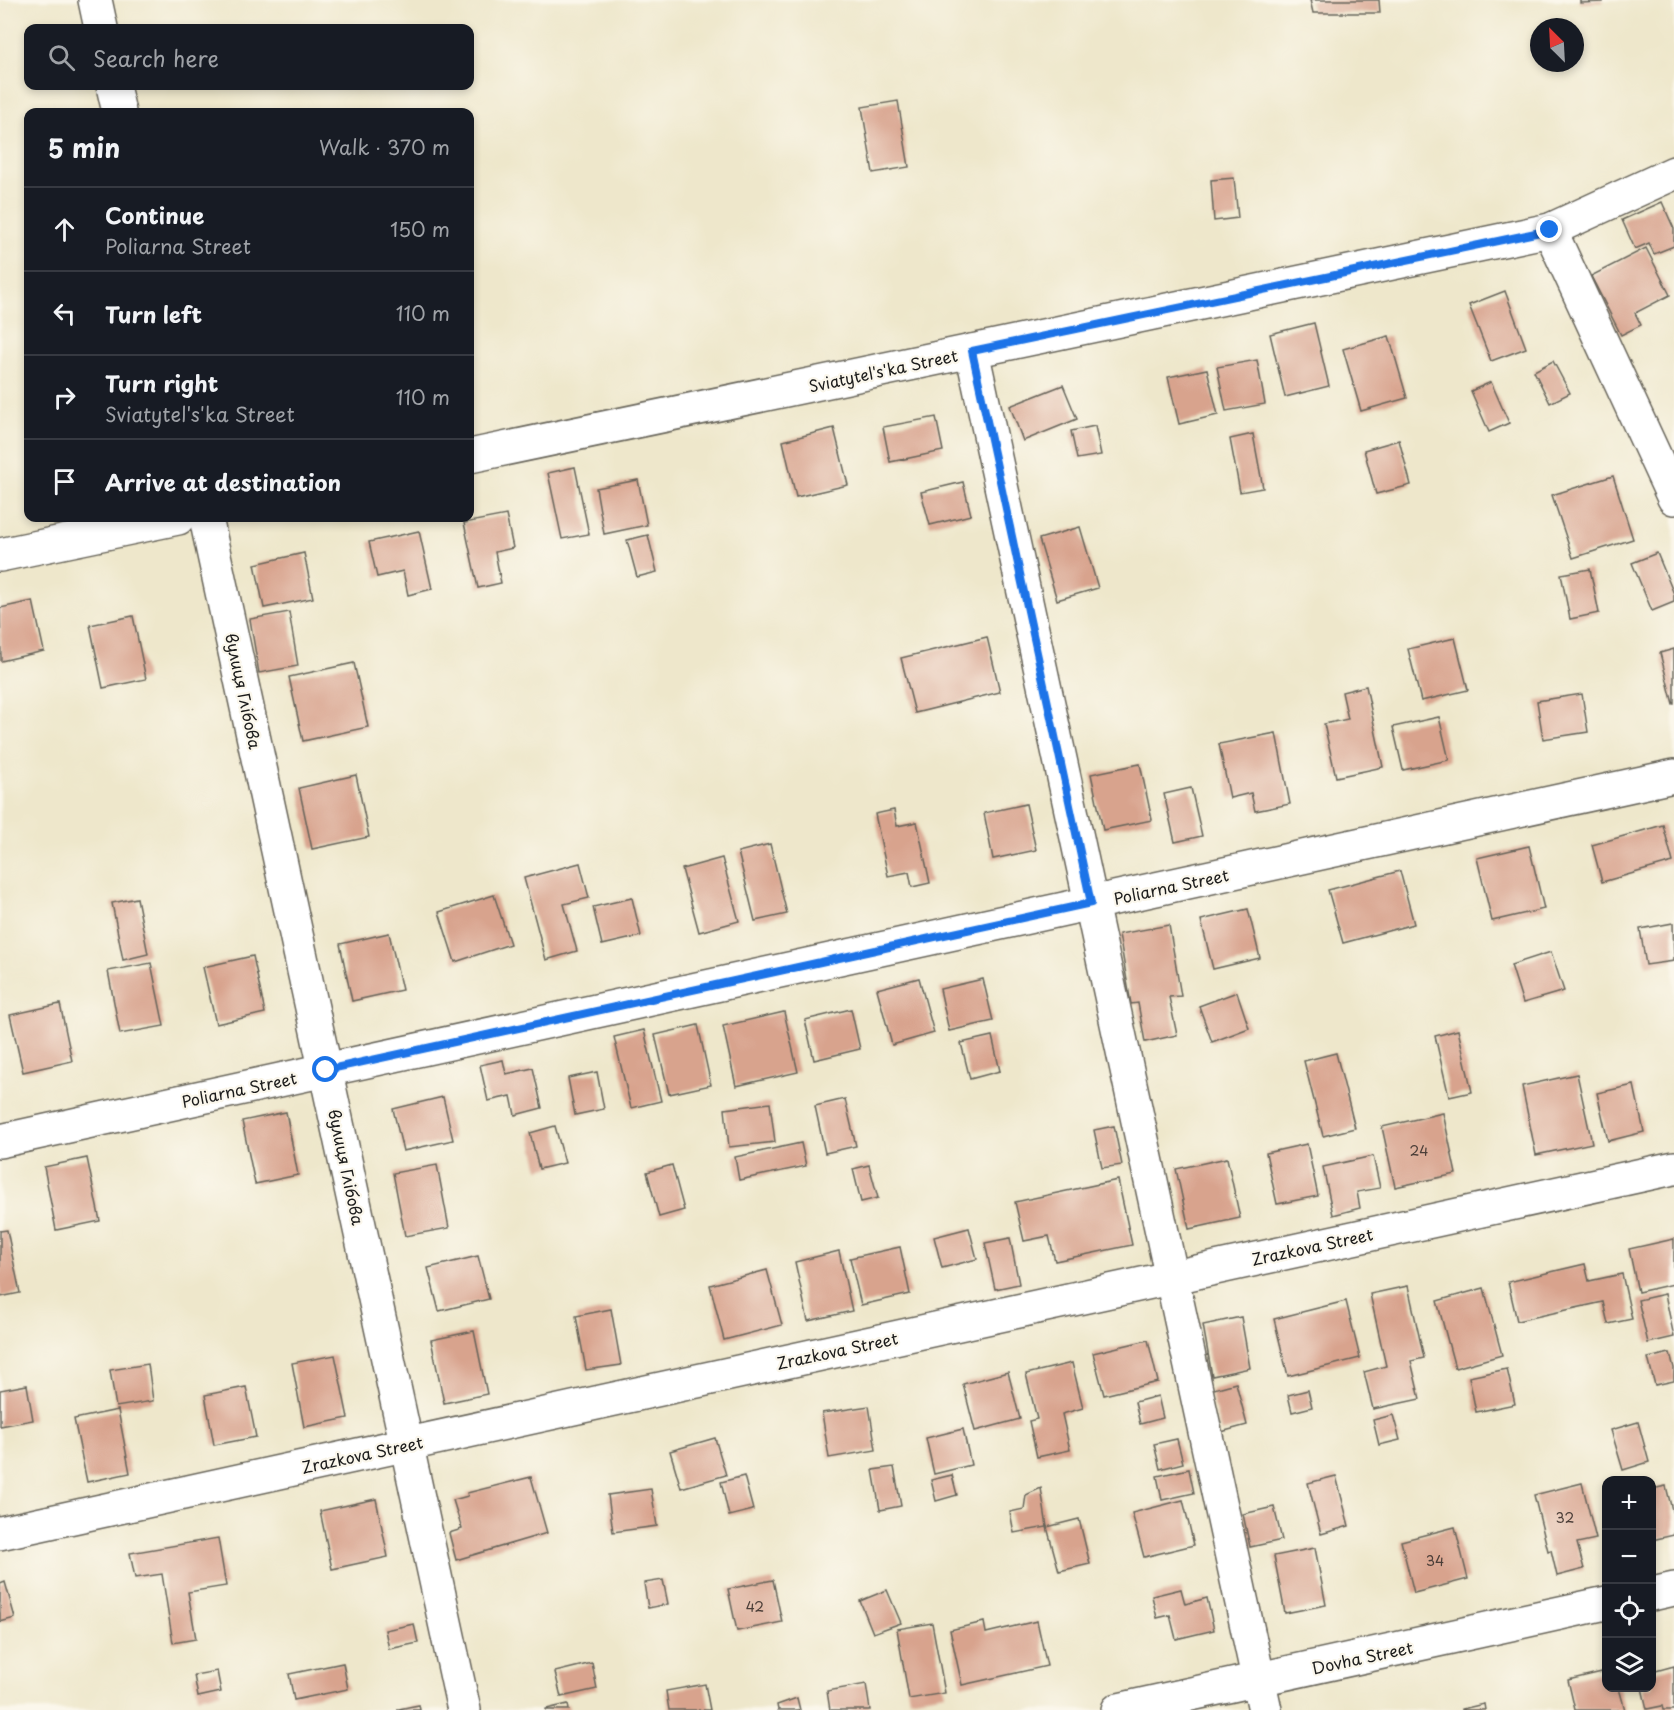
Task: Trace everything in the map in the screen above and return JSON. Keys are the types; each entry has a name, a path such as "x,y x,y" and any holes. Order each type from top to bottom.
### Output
{"street":[{"path":"95,0 100,24"},
{"path":"114,90 118,108"},
{"name":"Sviatytel's'ka Street","path":"474,455 1550,230 1674,173"},
{"path":"1550,230 1674,498"},
{"path":"972,351 1262,1695"},
{"path":"0,555 159,522"},
{"name":"вулиця Глібова","path":"207,522 464,1710"},
{"name":"Poliarna Street","path":"0,1141 1674,776"},
{"name":"Zrazkova Street","path":"0,1533 1674,1168"},
{"path":"1656,1593 1674,1589"},
{"name":"Dovha Street","path":"1118,1710 1262,1695 1602,1605"}],"building":[{"path":"1310,0 1379,0 1380,13 1313,13"},
{"path":"1580,0 1603,0 1603,2 1580,3"},
{"path":"898,101 909,167 873,173 862,107"},
{"path":"1234,178 1238,218 1214,221 1211,180"},
{"path":"1662,202 1674,229 1674,246 1654,254 1649,243 1635,249 1622,220"},
{"path":"1646,248 1670,295 1635,313 1641,325 1621,335 1591,276"},
{"path":"1505,291 1526,348 1491,361 1469,305"},
{"path":"1314,323 1329,386 1285,397 1270,334"},
{"path":"1389,336 1407,398 1361,411 1343,349"},
{"path":"1257,360 1265,404 1226,411 1217,367"},
{"path":"1553,361 1570,393 1550,403 1534,371"},
{"path":"1207,369 1218,415 1179,424 1168,377"},
{"path":"1491,382 1509,423 1489,432 1471,391"},
{"path":"1063,385 1077,419 1023,441 1010,406"},
{"path":"936,417 943,451 890,462 883,427"},
{"path":"1095,426 1101,455 1077,459 1071,431"},
{"path":"834,428 848,485 796,497 783,441"},
{"path":"1253,434 1263,488 1240,492 1230,439"},
{"path":"1399,440 1411,485 1376,494 1364,450"},
{"path":"575,467 589,534 562,539 548,473"},
{"path":"1613,476 1633,539 1573,558 1552,495"},
{"path":"638,480 647,525 604,534 596,488"},
{"path":"963,482 971,515 930,525 921,492"},
{"path":"506,515 513,548 495,552 501,583 478,588 464,523"},
{"path":"1080,527 1098,588 1057,600 1039,539"},
{"path":"419,531 432,589 408,595 403,571 377,577 369,542"},
{"path":"648,535 657,572 637,577 627,540"},
{"path":"304,553 313,598 264,608 255,564"},
{"path":"1657,553 1674,594 1674,602 1652,611 1632,563"},
{"path":"1590,569 1599,613 1570,619 1561,574"},
{"path":"33,601 44,651 1,661 0,608"},
{"path":"289,612 298,666 259,673 250,619"},
{"path":"133,616 146,679 103,688 90,625"},
{"path":"987,637 1000,692 915,713 901,658"},
{"path":"1455,638 1468,690 1421,701 1408,649"},
{"path":"1674,649 1674,704 1673,704 1660,653"},
{"path":"354,663 368,727 303,741 289,677"},
{"path":"1366,686 1383,767 1336,777 1324,724 1348,719 1342,692"},
{"path":"1582,694 1588,732 1543,739 1537,701"},
{"path":"1439,717 1449,760 1403,770 1393,727"},
{"path":"1276,733 1290,804 1255,811 1251,793 1230,798 1219,744"},
{"path":"1140,764 1152,820 1103,830 1091,774"},
{"path":"356,775 369,837 312,849 299,788"},
{"path":"1191,788 1202,836 1175,842 1164,794"},
{"path":"1026,804 1036,850 993,859 984,813"},
{"path":"894,810 897,826 917,822 930,883 912,887 909,872 888,876 875,814"},
{"path":"1663,825 1673,862 1602,882 1592,845"},
{"path":"770,844 787,914 755,921 738,852"},
{"path":"1529,846 1544,909 1492,921 1477,858"},
{"path":"722,858 739,921 699,932 682,869"},
{"path":"580,863 589,898 564,904 577,951 546,960 524,878"},
{"path":"1400,871 1414,924 1343,943 1328,890"},
{"path":"494,895 510,944 455,962 439,912"},
{"path":"137,898 148,954 123,960 112,903"},
{"path":"632,898 641,936 602,945 593,907"},
{"path":"1248,909 1260,958 1213,969 1201,920"},
{"path":"1673,923 1674,961 1646,965 1640,929"},
{"path":"1169,925 1181,996 1169,997 1177,1035 1145,1042 1138,1003 1131,1004 1119,934"},
{"path":"389,933 402,990 352,1001 340,944"},
{"path":"1551,952 1564,991 1523,1003 1511,965"},
{"path":"253,956 265,1013 216,1024 203,967"},
{"path":"151,963 164,1026 120,1034 108,971"},
{"path":"919,978 934,1033 892,1045 877,989"},
{"path":"983,979 993,1021 949,1031 940,989"},
{"path":"1237,992 1249,1028 1212,1042 1199,1006"},
{"path":"60,1004 72,1061 23,1072 10,1015"},
{"path":"851,1009 860,1049 814,1060 805,1020"},
{"path":"784,1012 798,1072 736,1086 723,1026"},
{"path":"698,1025 711,1085 669,1094 655,1035"},
{"path":"644,1030 661,1101 631,1108 614,1037"},
{"path":"1458,1030 1472,1092 1449,1097 1435,1036"},
{"path":"992,1036 1000,1071 970,1079 961,1043"},
{"path":"1336,1053 1355,1128 1323,1136 1304,1061"},
{"path":"503,1060 506,1074 533,1068 542,1108 515,1115 511,1096 488,1101 480,1065"},
{"path":"597,1072 604,1109 575,1115 568,1078"},
{"path":"1577,1074 1592,1143 1536,1155 1522,1086"},
{"path":"1634,1085 1644,1132 1608,1141 1597,1093"},
{"path":"443,1097 453,1140 403,1151 393,1109"},
{"path":"845,1099 856,1146 825,1153 815,1106"},
{"path":"770,1103 775,1142 729,1147 725,1109"},
{"path":"286,1112 298,1175 255,1184 242,1121"},
{"path":"1443,1113 1456,1174 1395,1187 1382,1127"},
{"path":"555,1126 565,1163 539,1169 530,1133"},
{"path":"1114,1126 1122,1165 1102,1168 1094,1130"},
{"path":"801,1143 806,1166 739,1180 735,1157"},
{"path":"1307,1144 1318,1196 1277,1204 1266,1153"},
{"path":"1373,1156 1380,1188 1357,1192 1360,1208 1333,1215 1323,1167"},
{"path":"87,1158 100,1221 56,1230 44,1167"},
{"path":"1227,1158 1240,1218 1189,1229 1176,1169"},
{"path":"437,1165 449,1228 405,1236 393,1173"},
{"path":"672,1165 684,1210 659,1217 647,1172"},
{"path":"869,1165 878,1198 861,1202 853,1169"},
{"path":"1118,1180 1132,1245 1055,1261 1049,1236 1024,1241 1015,1202"},
{"path":"969,1228 977,1259 942,1268 934,1237"},
{"path":"7,1230 20,1293 0,1297 0,1231"},
{"path":"1010,1238 1019,1284 995,1289 985,1243"},
{"path":"1674,1239 1674,1284 1638,1292 1629,1249"},
{"path":"900,1247 910,1294 861,1305 850,1258"},
{"path":"839,1251 852,1311 808,1321 795,1262"},
{"path":"478,1256 489,1299 439,1311 428,1268"},
{"path":"1585,1264 1589,1281 1622,1274 1632,1319 1608,1324 1603,1302 1517,1321 1508,1282"},
{"path":"767,1270 782,1325 724,1340 710,1285"},
{"path":"1408,1286 1424,1358 1411,1361 1420,1399 1373,1409 1364,1372 1386,1366 1370,1294"},
{"path":"1484,1288 1502,1355 1455,1368 1437,1301"},
{"path":"1665,1294 1674,1337 1648,1343 1638,1300"},
{"path":"1346,1301 1360,1358 1288,1376 1274,1319"},
{"path":"611,1309 621,1365 586,1370 576,1316"},
{"path":"1241,1317 1250,1368 1212,1376 1203,1325"},
{"path":"474,1331 487,1394 444,1403 431,1340"},
{"path":"1148,1340 1158,1382 1104,1395 1093,1353"},
{"path":"1670,1353 1674,1368 1674,1381 1655,1385 1648,1358"},
{"path":"335,1355 348,1418 304,1427 292,1363"},
{"path":"1072,1363 1083,1408 1062,1414 1070,1450 1037,1457 1029,1421 1037,1419 1026,1374"},
{"path":"148,1364 153,1401 116,1407 110,1370"},
{"path":"1507,1369 1515,1404 1476,1412 1469,1377"},
{"path":"1008,1372 1020,1419 975,1431 963,1384"},
{"path":"1236,1383 1247,1425 1221,1432 1210,1390"},
{"path":"27,1385 33,1420 0,1426 0,1390"},
{"path":"246,1387 256,1437 214,1445 205,1395"},
{"path":"1308,1390 1312,1407 1292,1412 1288,1395"},
{"path":"1158,1396 1163,1418 1140,1424 1135,1402"},
{"path":"869,1406 876,1450 829,1458 822,1413"},
{"path":"118,1410 130,1473 87,1482 74,1419"},
{"path":"1393,1415 1400,1440 1379,1445 1373,1420"},
{"path":"1638,1422 1649,1462 1623,1470 1611,1430"},
{"path":"963,1429 971,1465 934,1474 926,1438"},
{"path":"715,1438 726,1475 681,1488 670,1451"},
{"path":"1177,1439 1183,1463 1160,1469 1154,1444"},
{"path":"894,1467 901,1506 880,1510 873,1470"},
{"path":"1189,1469 1194,1493 1162,1500 1157,1476"},
{"path":"952,1475 957,1495 936,1501 931,1480"},
{"path":"744,1476 753,1510 729,1516 721,1482"},
{"path":"1336,1476 1349,1526 1321,1534 1308,1483"},
{"path":"531,1477 547,1533 456,1560 449,1533 462,1529 453,1500 468,1496 467,1493"},
{"path":"1582,1483 1596,1539 1577,1543 1584,1569 1557,1576 1551,1550 1548,1551 1534,1495"},
{"path":"1666,1486 1674,1518 1674,1535 1656,1539 1656,1530 1656,1488"},
{"path":"1041,1488 1047,1527 1014,1533 1010,1512 1024,1509 1026,1495"},
{"path":"651,1489 657,1526 613,1532 608,1495"},
{"path":"376,1499 388,1557 332,1569 320,1511"},
{"path":"1183,1500 1194,1545 1144,1557 1132,1513"},
{"path":"1274,1507 1282,1540 1250,1547 1243,1514"},
{"path":"1079,1519 1090,1564 1059,1571 1047,1527"},
{"path":"1455,1527 1468,1579 1414,1593 1401,1541"},
{"path":"218,1538 226,1586 188,1592 196,1639 173,1643 162,1574 135,1578 130,1553"},
{"path":"1315,1548 1326,1605 1285,1613 1274,1556"},
{"path":"663,1580 668,1604 648,1608 644,1583"},
{"path":"773,1580 782,1622 737,1631 728,1589"},
{"path":"5,1582 15,1618 0,1622 0,1584"},
{"path":"1181,1589 1185,1604 1207,1598 1214,1630 1176,1639 1170,1615 1157,1618 1152,1596"},
{"path":"887,1590 901,1623 873,1633 860,1601"},
{"path":"1037,1621 1047,1666 962,1685 950,1630 984,1622 986,1633"},
{"path":"932,1623 945,1693 909,1699 897,1629"},
{"path":"414,1624 418,1643 389,1649 385,1630"},
{"path":"343,1663 348,1689 294,1700 289,1674"},
{"path":"592,1663 597,1689 561,1697 555,1672"},
{"path":"1674,1666 1674,1710 1663,1710 1662,1706 1647,1709 1643,1692 1656,1692 1656,1671"},
{"path":"217,1671 221,1692 198,1697 194,1675"},
{"path":"1602,1672 1602,1692 1620,1692 1625,1710 1575,1710 1568,1680"},
{"path":"705,1684 710,1710 669,1710 666,1691"},
{"path":"866,1684 870,1710 830,1710 827,1691"},
{"path":"797,1698 800,1710 778,1710 777,1705"},
{"path":"568,1704 569,1710 546,1710 546,1709"},
{"path":"1484,1704 1485,1710 1462,1710 1462,1709"},
{"path":"419,1705 420,1710 398,1710 398,1709"}],"route":[{"path":"326,1070 1091,903 972,351 1550,230"}]}
